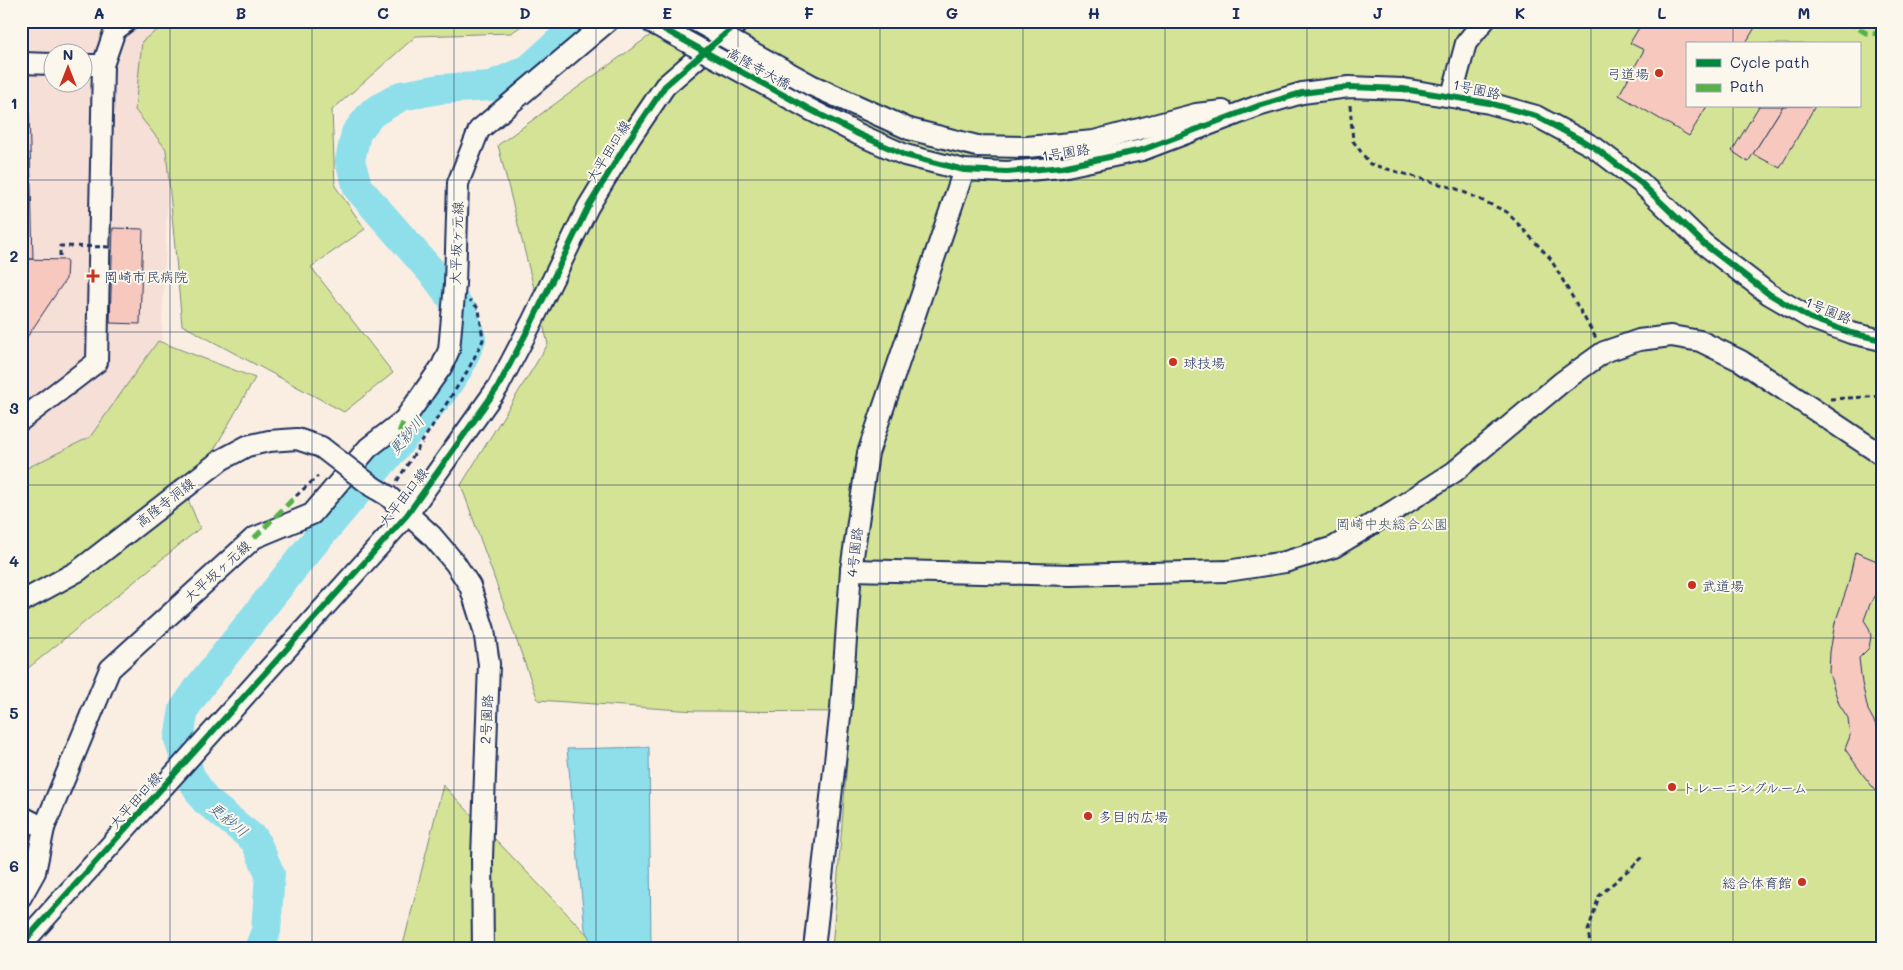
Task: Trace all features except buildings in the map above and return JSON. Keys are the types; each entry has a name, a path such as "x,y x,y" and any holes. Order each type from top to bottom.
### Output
{"street":[{"path":"21,420 97,362 103,65 115,30 127,21"},
{"name":"大平坂ヶ元線","path":"21,898 35,872 44,828 110,669 254,538 312,514 368,448 404,420 442,366 449,350 455,284 458,183 479,130 608,21"},
{"name":"高隆寺大橋","path":"649,21 809,109 905,155"},
{"name":"高隆寺大橋","path":"696,21 811,85 909,129 977,146 1026,147 1094,141 1196,114 1258,106"},
{"name":"大平田口線","path":"21,945 407,515 498,387 588,207 630,138 665,86 740,21"},
{"path":"1452,96 1466,43 1484,21"},
{"path":"21,63 42,64"},
{"path":"92,65 103,65"},
{"name":"1号園路","path":"905,155 964,170 1008,172 1062,167 1142,150 1258,106 1302,93 1349,87 1403,89 1490,103 1536,116 1594,147 1642,183 1704,244 1768,294 1810,318 1850,332 1882,340"},
{"name":"4号園路","path":"814,949 841,708 851,570 868,453 964,170"},
{"path":"851,570 1071,575 1227,571 1293,560 1334,547 1454,472 1562,382 1604,352 1639,340 1671,336 1700,340 1742,361 1882,456"},
{"name":"高隆寺洞線","path":"21,602 78,571 221,460 247,446 269,441 297,439 321,447 380,491"},
{"name":"2号園路","path":"380,491 432,536 455,563 470,586 484,630 489,664 483,828 483,949"},
{"path":"21,816 44,828"}],"path":[{"path":"1349,87 1353,141 1370,164 1457,189 1507,212 1550,258 1604,352"},
{"path":"60,256 60,246 112,247"},
{"path":"1824,417 1830,398 1882,396"},
{"path":"380,491 422,441"},
{"path":"1591,949 1588,932 1598,896 1643,857"}],"shaded area":[{"name":"岡崎市民病院","path":"21,21 175,21 156,470 21,567"}],"green space":[{"path":"170,21 529,21 511,33 416,36 332,110 335,186 365,229 311,267 393,373 344,412 182,325 166,149 135,110 142,41"},
{"name":"岡崎中央総合公園","path":"670,21 1882,21 1882,949 832,949 851,712 695,711 538,700 461,485 548,344 498,145"},
{"path":"158,341 255,378 187,497 200,528 21,674 21,471 90,437"},
{"path":"443,785 601,949 402,949"}],"water":[{"path":"649,747 651,949 594,949 585,929 567,749"}],"waterway":[{"name":"更紗川","path":"259,949 266,931 270,874 255,840 205,800 190,776 179,739 184,709 200,686 307,551 442,392 459,367 471,339 463,313 437,278 358,188 350,161 356,133 372,113 401,96 440,89 491,86 529,69 582,21"}],"marked path":[{"path":"1846,21 1866,33 1882,34"},
{"path":"399,432 404,420"},
{"path":"254,538 296,496"}],"cycle path":[{"path":"649,21 858,134 905,155 964,170 1007,172 1062,167 1142,150 1258,106 1302,93 1349,87 1403,89 1489,103 1536,116 1594,147 1641,183 1704,244 1769,294 1810,318 1851,333 1882,340"},
{"path":"21,945 407,515 498,387 588,207 630,138 665,86 740,21"}],"place":[{"name":"弓道場","path":"1659,73"},
{"name":"岡崎市民病院","path":"93,276"},
{"name":"球技場","path":"1173,362"},
{"name":"武道場","path":"1692,585"},
{"name":"トレーニングルーム","path":"1672,787"},
{"name":"多目的広場","path":"1088,816"},
{"name":"総合体育館","path":"1802,882"}]}
